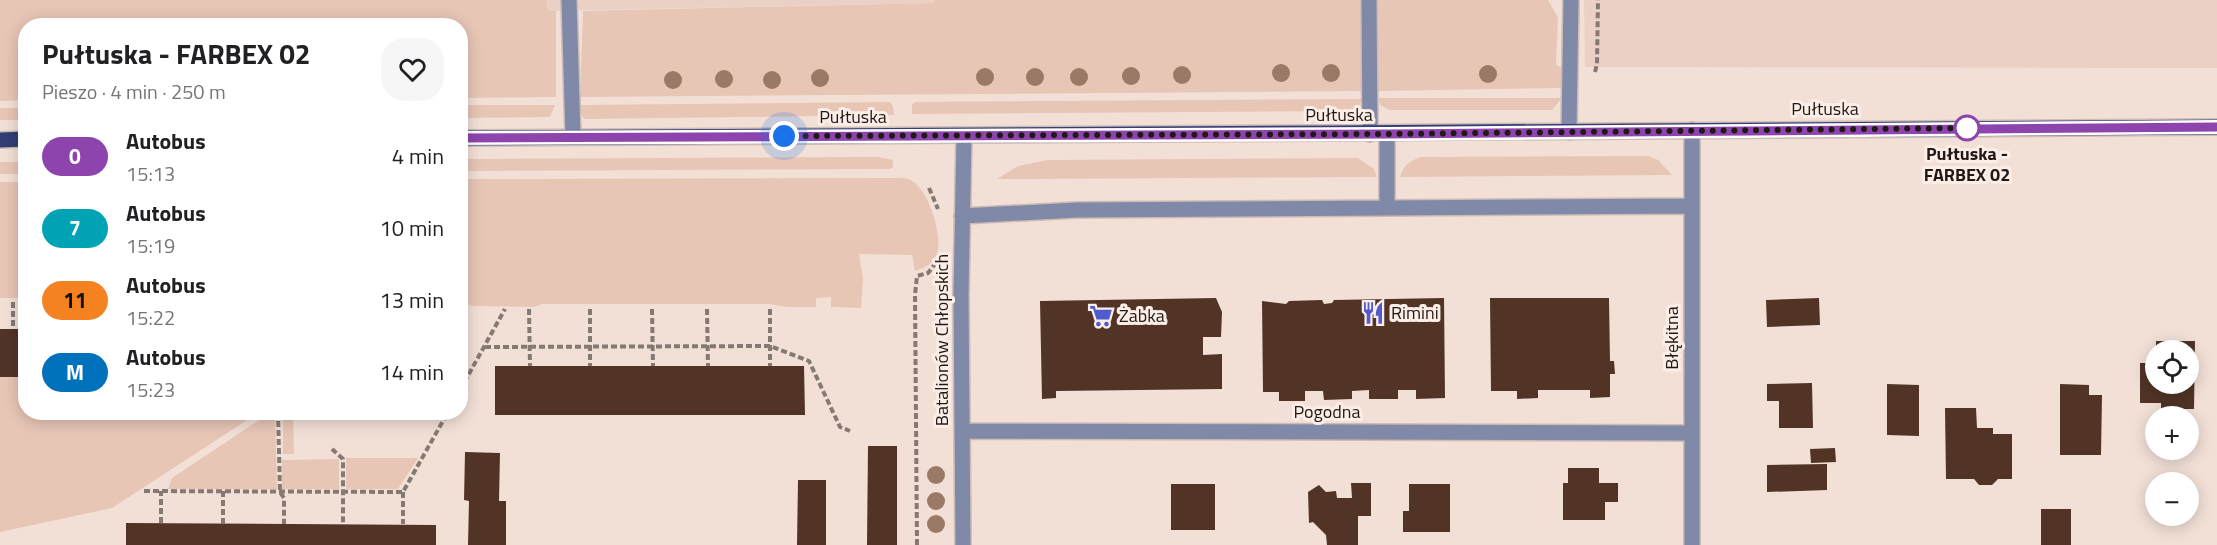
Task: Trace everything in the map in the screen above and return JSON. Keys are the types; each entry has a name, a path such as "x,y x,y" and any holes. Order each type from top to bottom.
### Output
{"main road":[{"name":"Pułtuska","path":"468,138 1387,134 2217,127"},
{"path":"0,140 18,140"}],"street":[{"path":"569,0 573,137"},
{"path":"1369,0 1370,134"},
{"path":"1569,132 1571,0"},
{"name":"Błękitna","path":"1692,130 1692,545"},
{"path":"1387,134 1387,208"},
{"name":"Batalionów Chłopskich","path":"963,545 962,216 964,136"},
{"path":"962,216 1077,210 1691,206"},
{"name":"Pogodna","path":"963,431 1691,433"}],"path":[{"path":"1593,78 1597,64 1598,0"},
{"path":"929,188 938,209 939,221"},
{"path":"917,545 915,295 917,276 928,273 941,256"},
{"path":"13,302 13,328"},
{"path":"468,376 506,309"},
{"path":"529,309 530,366"},
{"path":"590,309 591,366"},
{"path":"652,309 653,366"},
{"path":"708,309 708,366"},
{"path":"770,309 770,366"},
{"path":"485,347 770,346 809,361 840,427 850,431"},
{"path":"278,420 280,492 284,498 284,524"},
{"path":"403,524 403,492 444,420"},
{"path":"332,449 343,459 343,524"},
{"path":"144,491 403,492"},
{"path":"161,491 161,524"},
{"path":"223,491 223,524"}],"shaded area":[{"path":"0,0 547,0 548,11 556,11 556,97 468,98 468,18 18,18 18,100 0,101"},
{"path":"547,0 934,0 934,3 548,11"},
{"path":"934,0 1362,0 1362,91 580,97 583,11 934,3"},
{"path":"1378,0 1548,0 1558,18 1556,65 1563,68 1562,88 1377,91"},
{"path":"1584,0 2217,0 2217,68 1585,67"},
{"path":"1378,98 1562,98 1552,110 1390,110 1380,105"},
{"path":"1362,99 1359,107 1347,111 912,114 912,104 916,102"},
{"path":"890,102 894,115 584,119 579,110 579,105"},
{"path":"468,105 555,105 550,117 468,118"},
{"path":"0,108 18,108 18,120 0,120"},
{"path":"1648,156 1658,160 1672,175 1400,177 1408,164 1421,157"},
{"path":"877,157 893,160 893,167 890,169 468,171 468,159"},
{"path":"1358,158 1374,169 1377,177 997,179 1018,166 1048,160"},
{"path":"0,162 18,162 18,174 0,174"},
{"path":"468,179 908,179 915,183 928,200 938,235 937,254 931,263 915,271 912,255 859,254 863,279 861,308 831,307 831,297 816,298 816,307 768,304 473,306 468,304"},
{"path":"0,182 18,182 18,298 0,298"},
{"path":"0,377 18,377 18,420 247,420 112,508 0,532"},
{"path":"259,420 275,420 277,489 168,489 172,478"},
{"path":"283,420 293,420 294,454 283,454"},
{"path":"346,458 418,458 398,489 346,489"},
{"path":"339,459 339,489 282,489 282,460"}],"building":[{"path":"1216,298 1222,312 1221,337 1203,337 1203,355 1222,354 1222,389 1056,391 1056,398 1042,399 1040,301"},
{"path":"1444,298 1445,398 1416,399 1416,390 1398,390 1398,399 1369,399 1369,390 1352,391 1352,399 1324,400 1323,391 1305,391 1305,401 1279,401 1279,392 1263,392 1262,301 1286,304 1289,301 1322,300 1324,304 1332,303 1334,300"},
{"path":"1490,298 1609,298 1610,361 1614,361 1615,374 1610,374 1610,397 1590,398 1590,390 1538,390 1538,398 1517,399 1517,391 1491,391"},
{"path":"1819,298 1820,325 1767,327 1766,300"},
{"path":"0,329 18,329 18,377 0,377"},
{"path":"2140,363 2145,363 2145,394 2194,394 2194,406 2161,406 2161,403 2140,403"},
{"path":"495,366 804,366 805,415 495,415"},
{"path":"1812,383 1813,428 1779,428 1779,401 1767,401 1767,384"},
{"path":"1887,384 1919,385 1919,436 1887,435"},
{"path":"2060,384 2089,385 2089,395 2102,395 2101,455 2060,455"},
{"path":"1945,408 1976,408 1977,428 1993,428 1993,434 2012,434 2012,479 1998,479 1992,485 1979,485 1974,479 1946,479"},
{"path":"868,446 897,446 897,545 867,545"},
{"path":"1835,448 1836,462 1811,463 1810,449"},
{"path":"465,452 500,453 499,501 506,501 506,545 468,545 469,501 464,500"},
{"path":"1827,464 1827,490 1767,492 1767,465"},
{"path":"1568,468 1599,468 1599,483 1618,483 1618,502 1605,502 1605,520 1563,520 1563,483 1568,483"},
{"path":"798,480 826,480 826,545 797,545"},
{"path":"1351,483 1371,483 1371,516 1358,516 1358,545 1327,545 1326,535 1313,522 1309,523 1308,492 1319,485 1326,492 1336,491 1337,498 1352,498"},
{"path":"1171,484 1215,484 1215,530 1171,530"},
{"path":"1409,484 1450,484 1450,532 1403,532 1403,511 1409,511"},
{"path":"2041,509 2071,509 2071,545 2041,545"},
{"path":"126,523 436,525 436,545 126,545"}],"bus line":[{"name":"0","path":"468,138 2217,127"}],"place":[{"name":"Pułtuska - FARBEX 02","path":"1967,128"},
{"name":"Rimini","path":"1373,313"},
{"name":"Żabka","path":"1101,316"}],"route":[{"path":"784,136 1387,134 1967,128"}]}
